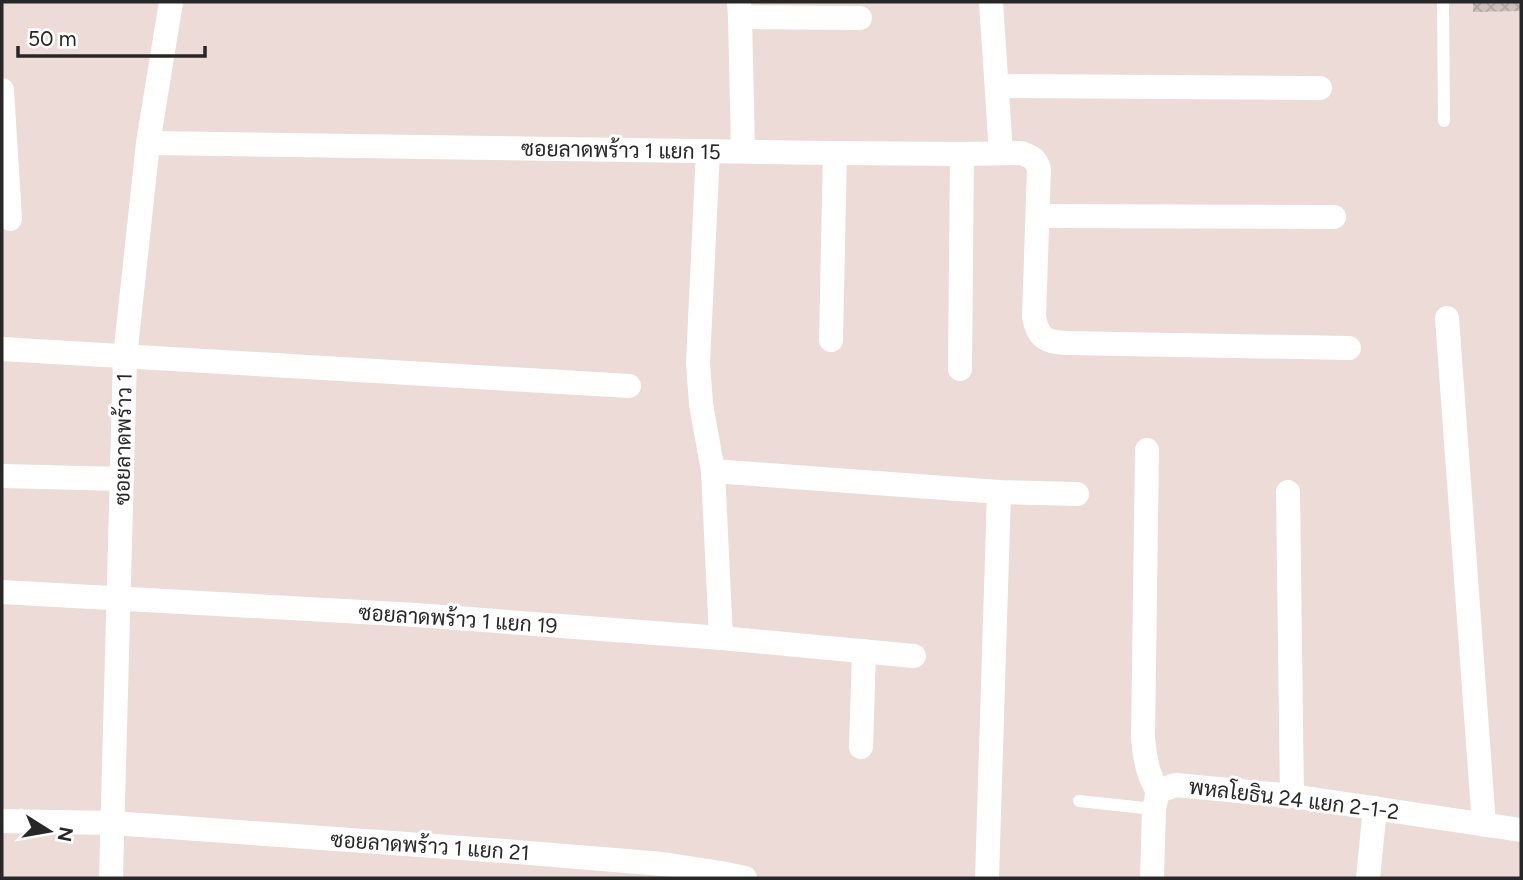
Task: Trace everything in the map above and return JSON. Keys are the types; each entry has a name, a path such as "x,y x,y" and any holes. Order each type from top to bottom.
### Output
{"street":[{"name":"ซอยลาดพร้าว 1","path":"111,878 125,357 148,143 171,2"},
{"path":"991,2 1001,153"},
{"path":"743,151 739,9 860,18"},
{"path":"997,86 1321,88"},
{"path":"2,90 10,219"},
{"name":"ซอยลาดพร้าว 1 แยก 15","path":"148,143 835,153 1021,153 1037,161 1039,216"},
{"path":"708,151 698,363 701,404 713,471 721,638"},
{"path":"831,340 835,153"},
{"path":"960,369 962,154"},
{"path":"1334,217 1039,216 1034,317 1036,329 1042,337 1053,342 1349,348"},
{"path":"1447,318 1484,825"},
{"path":"2,349 629,386"},
{"name":"พหลโยธิน 24 แยก 2-1-2","path":"1147,450 1143,738 1146,765 1156,800 1176,785 1292,796 1521,830"},
{"path":"713,471 999,492 1076,494"},
{"path":"2,476 122,479"},
{"path":"987,878 999,492"},
{"path":"1288,492 1292,796"},
{"name":"ซอยลาดพร้าว 1 แยก 19","path":"2,592 415,614 914,656"},
{"path":"861,747 864,651"},
{"path":"1152,878 1156,800"},
{"path":"1368,878 1375,808"},
{"name":"ซอยลาดพร้าว 1 แยก 21","path":"2,821 114,823 663,864 745,878"}],"lane":[{"path":"1443,2 1444,121"},
{"path":"1079,802 1156,800"}],"building":[{"path":"1473,2 1521,2 1521,11 1473,12"}]}
